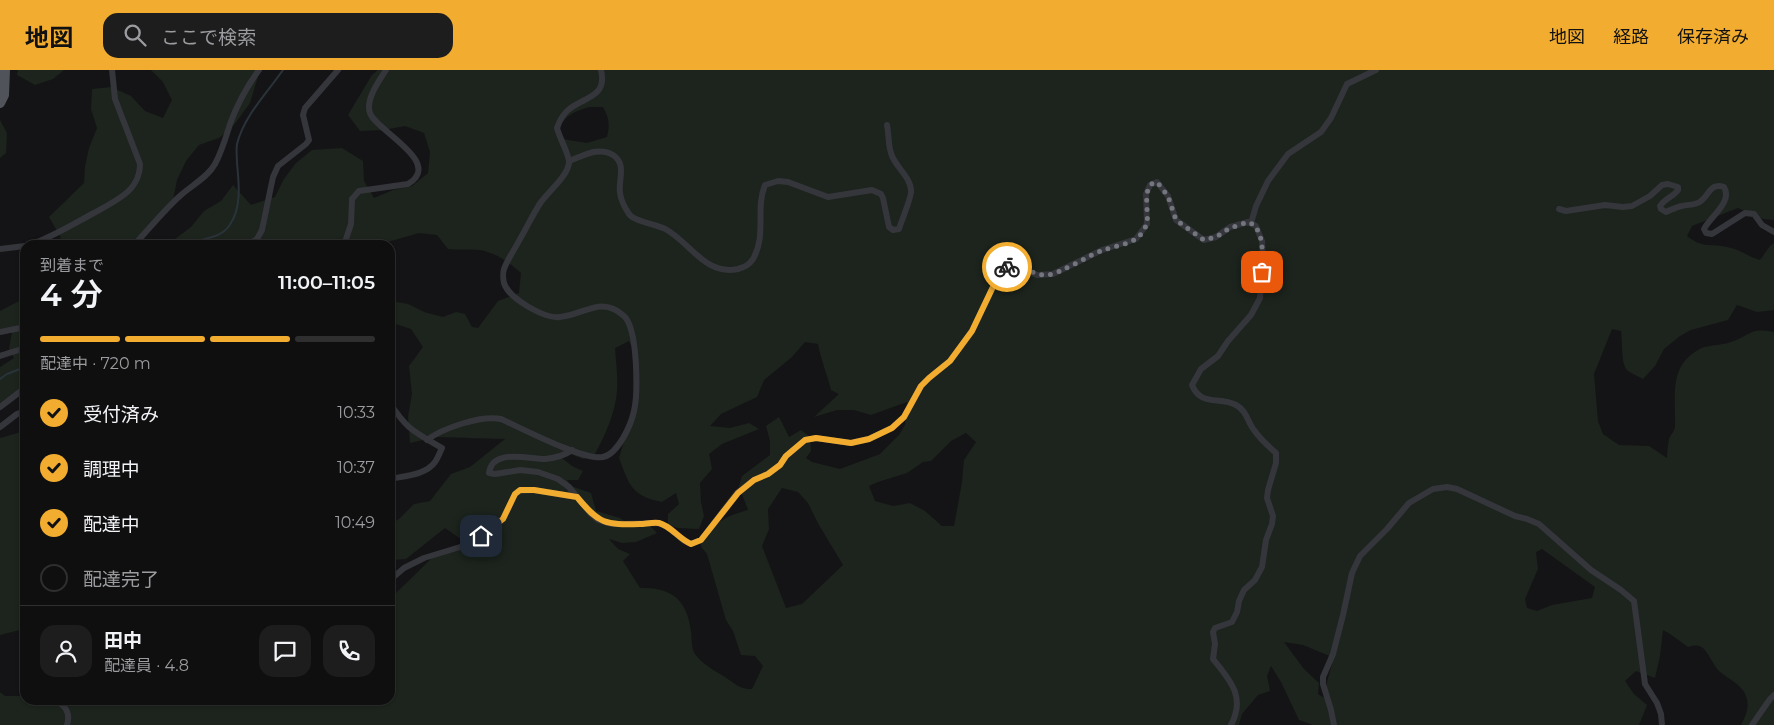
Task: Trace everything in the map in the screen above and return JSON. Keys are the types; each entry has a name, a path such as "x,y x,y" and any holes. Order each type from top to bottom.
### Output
{"main road":[{"path":"0,103 4,95 5,70"}],"street":[{"path":"43,240 125,195 133,186 140,172 140,164 116,99 112,70"},
{"path":"138,240 168,207 205,176 215,165 236,110 250,82 259,70"},
{"path":"255,240 262,230 278,166 309,140 303,116 305,108 338,70"},
{"path":"346,240 352,224 352,199 359,191 408,184 414,181 417,173 416,160 411,152 375,121 369,112 369,103 374,90 386,70"},
{"path":"427,440 438,432 481,418 493,418 501,419 572,450 587,455 605,457 620,443 630,424 636,401 636,372 631,326 625,317 607,306 596,306 558,318 520,303 504,284 503,271 514,247 540,203 567,173 569,161 556,128 568,109 590,98 600,88 603,80 601,70"},
{"path":"1251,223 1256,206 1268,181 1288,154 1321,132 1348,84 1376,70"},
{"path":"569,161 595,152 606,151 615,156 622,173 620,195 631,217 654,223 668,230 706,263 722,270 733,270 745,267 752,260 760,245 762,232 761,194 765,185 778,181 788,182 828,197 872,190 881,194 883,198 889,227 894,230 899,229 902,216 912,195 912,189 893,158 889,146 888,125"},
{"path":"572,450 564,456 552,458 504,457 496,460 489,473 495,474 520,470 538,472 558,479 569,487 598,520 611,524 658,523 691,544 701,540 738,493 754,480 768,474 780,465 786,456 805,440 816,438 851,443 869,439 892,428 904,417 921,386 950,361 972,331 1001,270 1009,266 1016,266 1037,274 1053,274 1102,250 1136,239 1147,224 1146,194 1150,185 1153,182 1157,182 1168,196 1176,220 1204,240 1216,237 1230,228 1248,222 1256,226 1262,242 1263,260 1260,298 1251,315 1228,341 1218,356 1200,369 1192,385 1197,395 1206,399 1233,403 1243,409 1253,430 1276,453 1276,463 1268,490 1268,498 1273,516 1266,540 1262,567 1255,580 1244,590 1232,622 1215,628 1213,632 1215,644 1213,659 1231,681 1236,695 1237,706 1232,725"},
{"path":"1559,209 1566,211 1605,205 1632,206 1650,196 1662,185 1668,184 1678,187 1678,190 1674,196 1663,201 1660,206 1661,210 1666,212 1684,205 1693,205 1701,202 1712,188 1720,185 1726,190 1725,198 1718,212 1704,229 1706,233 1712,234 1745,212 1754,214 1762,225 1774,232"},
{"path":"0,249 20,247"},
{"path":"0,332 20,328"},
{"path":"0,356 20,350"},
{"path":"0,407 20,392"},
{"path":"395,410 408,428 442,448 436,462 429,468 395,478"},
{"path":"0,427 20,412"},
{"path":"1334,725 1323,684 1323,677 1333,654 1352,572 1360,556 1387,529 1408,503 1433,489 1447,487 1457,489 1515,516 1528,518 1539,524 1591,570 1621,590 1634,602 1645,684 1657,703 1662,725"},
{"path":"395,576 404,568 424,558 470,544 503,519 515,494 520,490 534,490 577,497"},
{"path":"1752,725 1774,695"},
{"path":"64,705 69,715 67,725"}],"shaded area":[{"path":"18,70 64,70 53,79 35,85 17,75"},
{"path":"151,70 260,70 250,103 234,125 219,138 199,145 186,161 177,180 173,200 140,240 61,240 49,217 84,183 89,148 97,128 91,109 92,89 111,87 131,96 145,111 163,118 172,100 163,82"},
{"path":"378,70 1774,70 1774,220 1763,219 1738,208 1692,226 1687,236 1698,243 1731,248 1760,260 1774,243 1774,310 1757,312 1737,305 1728,320 1691,330 1680,336 1664,349 1655,366 1643,379 1625,368 1621,331 1612,329 1594,374 1598,421 1603,434 1619,445 1649,446 1667,458 1669,439 1675,428 1675,394 1678,374 1688,357 1702,348 1727,343 1751,332 1760,330 1774,332 1774,725 1741,725 1746,715 1748,703 1741,688 1718,670 1702,647 1688,647 1663,630 1655,678 1636,671 1625,681 1634,694 1647,705 1639,725 1313,725 1299,720 1281,682 1271,666 1267,676 1270,691 1258,695 1242,714 1239,725 0,725 0,692 5,696 20,695 20,705 395,705 395,594 433,557 465,542 445,528 406,559 395,560 395,521 414,504 430,501 451,474 470,467 505,439 436,437 410,443 408,417 412,394 409,366 423,347 411,329 395,324 395,302 408,304 424,312 443,317 456,312 465,314 472,327 478,328 498,301 519,293 521,273 491,253 480,250 448,249 437,235 419,233 394,240 173,240 191,227 204,211 221,201 233,185 251,205 275,197 284,179 296,163 312,150 342,148 363,161 364,181 374,198 393,190 412,186 428,173 430,152 424,133 405,126 384,130 360,131 348,115 372,75","holes":["589,107 603,107 608,121 607,137 587,143 562,139 556,131 559,126 570,115","629,341 633,349 634,408 619,458 629,482 637,492 662,502 676,493 679,504 668,514 668,525 678,528 699,529 704,516 700,483 712,469 709,454 722,444 759,429 749,423 730,428 710,426 721,414 757,397 764,380 792,357 805,342 818,344 831,390 839,394 814,417 837,410 854,410 871,415 907,402 905,425 899,435 880,454 840,469 812,462 806,458 811,451 810,437 801,430 789,437 779,417 766,426 770,441 770,455 742,476 739,486 748,510 724,519 699,539 702,548 707,554 726,620 733,631 741,655 755,656 763,666 752,689 738,686 698,658 693,649 689,620 682,604 669,593 651,588 640,588 623,561 630,554 618,549 609,539 622,543 636,542 657,533 650,526 629,524 620,518 596,511 591,493 571,486 567,480 578,480 583,471 572,466 558,455 566,452 583,459 595,454 609,424 617,391 615,348","966,433 976,442 964,460 954,526 942,526 925,511 910,503 893,506 875,501 869,486 907,473 923,462 931,461 951,441","782,488 798,492 808,503 843,565 802,604 786,608 762,546 769,529 768,509","1542,549 1595,587 1592,598 1552,605 1537,611 1527,608 1525,599 1538,569 1536,552","1284,642 1303,645 1332,657 1326,699 1318,694 1319,683 1304,669"]},
{"path":"0,120 7,133 6,153 0,158"},
{"path":"20,301 20,390 0,403 0,367 14,358 9,349 12,332 0,332 0,311"},
{"path":"20,432 20,630 0,635 0,438"}],"waterway":[{"path":"200,240 225,231 233,219 239,196 237,144 240,134 250,114 283,70"},
{"path":"0,379 20,369"}],"way so far":[{"path":"1007,267 1016,266 1037,274 1053,274 1102,250 1136,239 1147,224 1148,207 1146,194 1150,185 1153,182 1157,182 1168,196 1176,220 1204,240 1216,237 1230,228 1248,222 1256,226 1262,242 1262,272"}],"route":[{"path":"481,536 503,519 515,494 520,490 534,490 577,497 598,520 611,524 658,523 691,544 701,540 738,493 754,480 768,474 780,465 786,456 805,440 816,438 851,443 869,439 892,428 904,417 921,386 950,361 972,331 1001,270 1007,267"}]}
